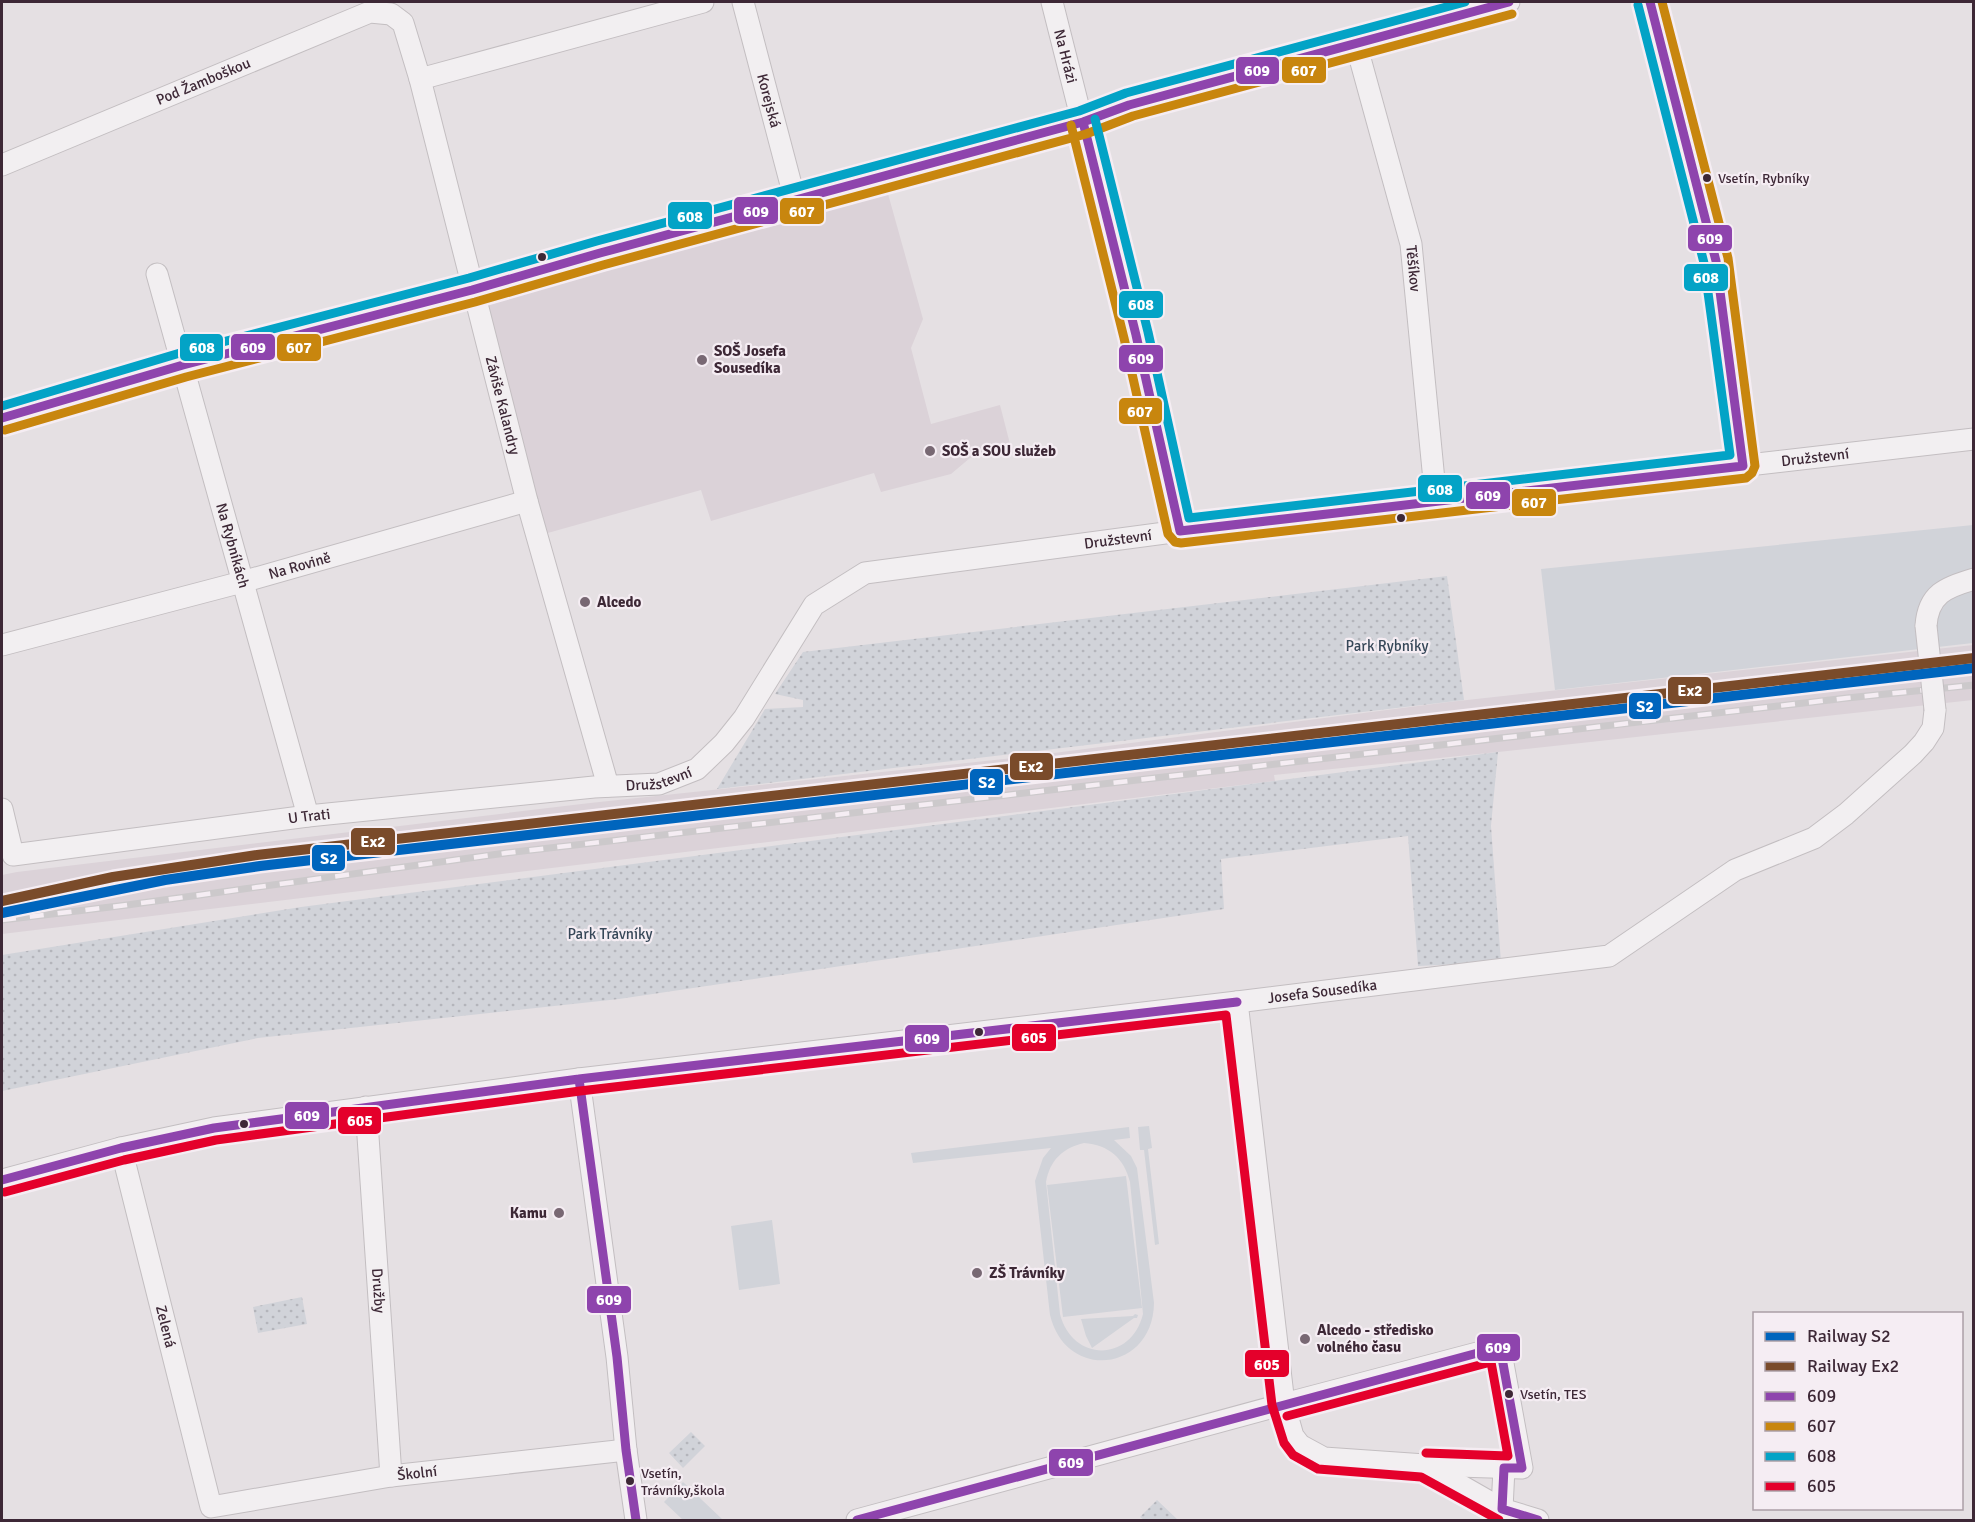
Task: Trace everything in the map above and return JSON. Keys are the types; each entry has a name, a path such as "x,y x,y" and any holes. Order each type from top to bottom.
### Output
{"street":[{"path":"420,79 703,2"},
{"name":"Korejská","path":"742,2 795,200"},
{"name":"Na Hrázi","path":"1052,2 1136,335 1180,531"},
{"path":"2,418 183,365 472,290 1083,122 1129,105 1509,2"},
{"path":"1650,2 1716,261 1743,466"},
{"name":"Pod Žamboškou","path":"2,165 370,12 391,14 403,23"},
{"name":"Záviše Kalandry","path":"403,23 420,79 527,501 608,786"},
{"name":"Těšíkov","path":"1356,44 1411,244 1436,501"},
{"name":"Na Rybníkách","path":"157,274 308,816"},
{"name":"Družstevní","path":"608,786 659,784 697,769 724,743 744,718 814,605 865,573 1180,531 1974,439"},
{"name":"Na Rovině","path":"2,645 242,582 527,501"},
{"name":"Josefa Sousedíka","path":"2,1180 121,1148 214,1128 579,1079 1609,957 1735,870 1814,838 1846,814 1913,754 1933,728 1935,710 1926,626 1929,609 1943,590 1974,579"},
{"name":"U Trati","path":"2,809 13,855 308,816 608,786"},
{"path":"856,1521 1284,1404 1500,1347 1521,1468 1425,1466 1324,1458 1300,1445 1293,1436 1284,1404 1238,1002"},
{"path":"579,1079 617,1357 636,1521"},
{"name":"Družby","path":"366,1107 391,1476"},
{"name":"Zelená","path":"121,1148 211,1507"},
{"name":"Školní","path":"211,1507 391,1476 626,1450"},
{"path":"1425,1466 1503,1509 1538,1521"},
{"path":"1503,1509 1504,1468"}],"shaded area":[{"name":"SOŠ Josefa Sousedíka","path":"883,176 923,319 911,348 931,424 1000,405 1010,444 970,458 951,474 881,492 874,473 711,521 701,490 537,536 472,290"},
{"path":"1973,645 1973,700 1274,775 1275,781 2,934 2,875 17,872 590,803 1023,757 1449,702"}],"green space":[{"path":"1973,525 1973,643 1555,690 1541,569"},
{"name":"Park Rybníky","path":"1447,576 1464,700 717,789 765,709 803,707 803,700 775,694 803,652"},
{"name":"Park Trávníky","path":"1498,752 1491,826 1501,962 1418,966 1408,836 1221,859 1224,909 619,999 258,1038 2,1091 2,955 301,907"},
{"path":"1149,1126 1152,1148 1148,1149 1159,1244 1155,1245 1144,1150 1140,1150 1138,1127"},
{"path":"1129,1127 1130,1138 1114,1140 1131,1156 1137,1168 1154,1303 1150,1326 1140,1343 1125,1355 1108,1360 1090,1359 1073,1351 1059,1337 1050,1315 1035,1181 1043,1158 1051,1148 913,1163 911,1153","holes":["1093,1144 1114,1154 1124,1166 1130,1182 1143,1314 1136,1330 1127,1341 1115,1348 1102,1350 1088,1348 1076,1341 1067,1330 1060,1314 1046,1182 1051,1167 1059,1156 1077,1145"]},
{"path":"1126,1176 1142,1308 1063,1317 1047,1185"},
{"path":"772,1220 780,1284 739,1290 731,1226"},
{"path":"302,1297 307,1324 258,1333 253,1307"},
{"path":"1138,1315 1137,1318 1092,1348 1081,1319 1133,1316"},
{"path":"691,1432 705,1446 683,1468 669,1453"},
{"path":"683,1482 722,1519 683,1520 664,1502"},
{"path":"1157,1500 1178,1520 1144,1520 1140,1517"}],"railway":[{"path":"2,920 506,853 1974,685"}],"rail line":[{"name":"Ex2","path":"2,901 113,877 257,855 1974,658"},
{"name":"S2","path":"2,913 165,880 260,866 1974,668"}],"transit line":[{"name":"608","path":"2,406 180,353 469,278 597,241 1079,111 1126,93 1465,2"},
{"name":"609","path":"2,418 183,365 472,290 1083,122 1129,105 1509,2"},
{"name":"609","path":"1083,122 1136,335 1180,531 1743,466 1716,261 1650,2"},
{"name":"607","path":"1071,125 1124,338 1168,534 1175,542 1746,478 1755,466 1728,258 1662,2"},
{"name":"608","path":"1095,119 1148,332 1189,518 1730,455 1704,263 1638,5"},
{"name":"607","path":"5,430 186,377 475,302 1086,134 1133,116 1512,14"},
{"name":"609","path":"2,1180 121,1148 214,1128 579,1079 1237,1002"},
{"name":"605","path":"5,1192 124,1160 216,1140 580,1091 1226,1015 1272,1405 1284,1443 1293,1455 1318,1469 1421,1477 1499,1520"},
{"name":"609","path":"579,1079 617,1357 626,1450 636,1520"},
{"name":"609","path":"857,1520 1500,1347 1522,1468 1504,1468 1502,1509 1538,1520"},
{"name":"605","path":"1287,1416 1491,1362 1508,1456 1426,1453"}],"place":[{"name":"Vsetín, Rybníky","path":"1707,178"},
{"name":"SOŠ Josefa Sousedíka","path":"702,360"},
{"name":"SOŠ a SOU služeb","path":"930,451"},
{"name":"Alcedo","path":"585,602"},
{"name":"Kamu","path":"559,1213"},
{"name":"ZŠ Trávníky","path":"977,1273"},
{"name":"Alcedo - středisko volného času","path":"1305,1339"},
{"name":"Vsetín, TES","path":"1509,1394"},
{"name":"Vsetín, Trávníky,škola","path":"630,1481"}]}
